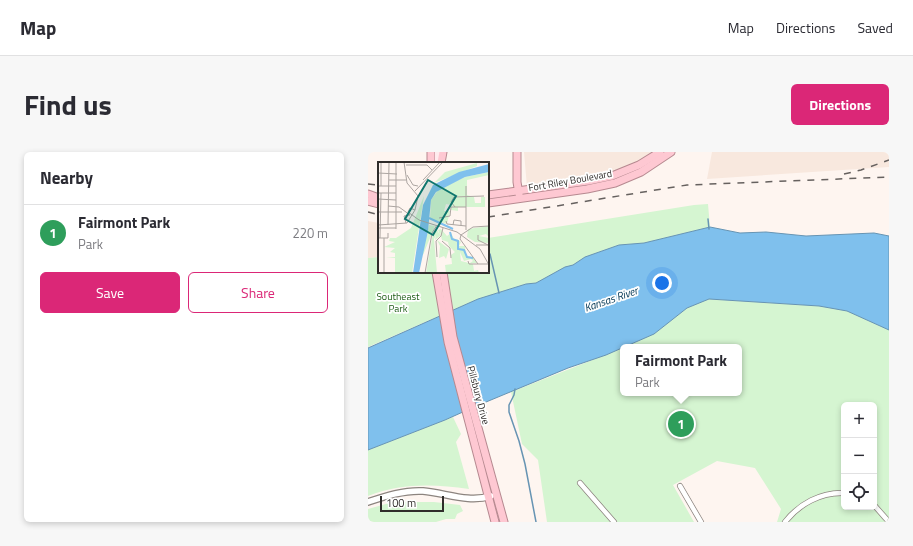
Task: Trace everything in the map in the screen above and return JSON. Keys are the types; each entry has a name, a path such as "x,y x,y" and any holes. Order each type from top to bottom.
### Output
{"highway":[{"path":"431,152 433,162"},
{"path":"440,162 443,152"},
{"path":"517,152 517,182 519,195"},
{"name":"Fort Riley Boulevard","path":"489,202 612,176 639,165 660,152"},
{"name":"Fort Riley Boulevard","path":"489,195 519,195 587,189 615,183 641,172 671,152"},
{"path":"368,194 378,198"},
{"path":"368,201 378,204"},
{"name":"Pillsbury Drive","path":"436,273 448,342 482,457 504,522"},
{"name":"Pillsbury Drive","path":"443,273 453,337 482,457 488,497 495,522"}],"main road":[{"path":"433,162 434,152"},
{"path":"438,152 440,162"}],"street":[{"path":"580,483 614,522"},
{"path":"680,486 701,522"},
{"path":"368,502 388,495 415,491 425,491 472,499 496,495"},
{"path":"785,522 790,515 802,506 818,498 833,493 841,493"},
{"path":"877,508 889,522"}],"shaded area":[{"path":"524,152 654,152 630,167 606,174 527,187"},
{"path":"712,152 889,152 889,167 707,179"},
{"path":"368,221 378,223 378,257 368,258"}],"green space":[{"name":"Southeast Park","path":"708,204 710,227 644,243 619,245 585,257 573,265 565,267 536,283 526,284 478,299 368,347 368,258 378,257 378,273 489,273 489,238"},
{"path":"709,299 819,306 847,311 889,330 889,522 777,522 781,509 755,468 717,461 673,485 694,522 547,522 538,460 522,444 511,392 620,349 620,396 742,396 742,344 632,344 654,334 687,308"},
{"path":"453,417 461,434 456,442 469,489 443,486 418,486 393,489 368,496 368,450"},
{"path":"393,502 434,502 460,505 463,511 457,514 455,519 446,519 436,522 368,522 368,509"}],"water":[{"name":"Kansas River","path":"710,227 740,233 766,232 806,236 874,233 889,236 889,330 847,311 819,306 709,299 687,308 654,334 631,344 620,344 620,349 606,355 568,368 445,420 368,450 368,348 478,299 526,284 536,283 565,267 573,265 585,257 619,245 644,243"}],"waterway":[{"path":"708,219 709,229"},
{"path":"490,254 499,293"},
{"path":"515,389 509,405 509,412 525,464 536,522"}],"railway":[{"path":"844,174 861,170 889,160"},
{"path":"489,217 687,185 889,177"},
{"path":"368,184 378,185"},
{"path":"368,212 378,215"}],"place":[{"name":"Fairmont Park","path":"681,424"}]}
